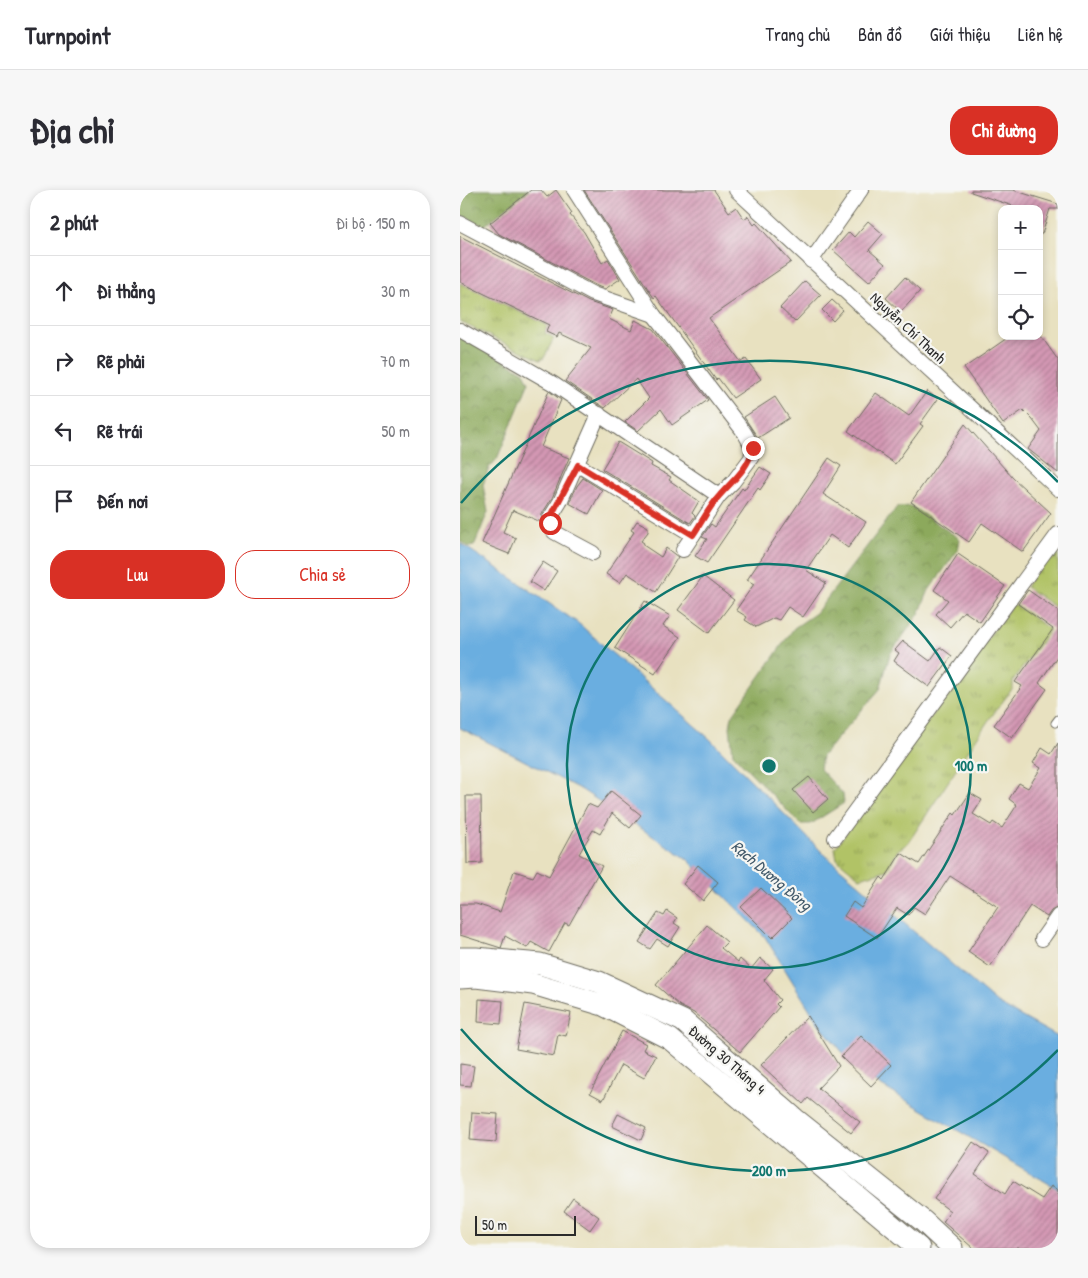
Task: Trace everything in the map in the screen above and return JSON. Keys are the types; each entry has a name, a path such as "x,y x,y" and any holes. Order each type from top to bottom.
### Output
{"main road":[{"name":"Đường 30 Tháng 4","path":"460,958 540,964 599,982 683,1021 795,1119 922,1221 952,1248"},
{"name":"Đường 30 Tháng 4","path":"460,978 476,977 532,984 604,1006 670,1039 914,1243"},
{"path":"670,1039 683,1021"},
{"path":"914,1243 922,1221"}],"street":[{"path":"574,190 654,315 751,441 753,448 751,458 733,482 719,496 683,550"},
{"name":"Nguyễn Chí Thanh","path":"736,190 1058,489"},
{"path":"811,260 861,190"},
{"path":"460,223 593,294 654,315"},
{"path":"460,330 552,383 719,496"},
{"path":"593,553 554,532 550,518 578,465 599,414"},
{"path":"578,465 693,535"},
{"path":"835,838 1058,534"},
{"path":"1042,940 1058,916"}],"green space":[{"path":"460,190 529,190 484,226 460,215"},
{"path":"460,283 547,325 545,333 554,338 544,358 540,360 460,322"},
{"path":"460,335 524,372 529,382 497,459 489,468 483,485 488,512 474,546 469,547 460,541"},
{"path":"911,506 960,539 958,550 929,590 919,614 890,654 880,689 822,756 820,769 843,794 844,803 811,824 800,824 733,754 730,727 732,716 794,628 816,613 897,507"},
{"path":"1058,536 1058,609 1026,587"},
{"path":"1012,605 1016,605 1049,629 1049,631 1013,681 1013,688 988,721 908,843 898,850 887,870 860,878 837,859 835,848"}],"water":[{"name":"Rạch Dương Đông","path":"460,543 578,623 711,740 826,856 997,1003 1058,1037 1058,1189 861,1074 818,1023 765,937 686,858 582,790 460,728"}],"building":[{"path":"531,190 541,190 547,197 556,190 602,263 608,259 620,279 605,289 499,234 490,223"},
{"path":"584,190 714,190 729,212 736,207 744,219 748,216 754,225 756,223 791,262 709,318 741,362 746,359 761,379 733,398 718,378 716,380 656,296 654,298"},
{"path":"971,190 1013,190 1058,204 1058,209 1050,209 1043,231 1043,205 1010,205 971,192"},
{"path":"868,221 883,234 869,250 885,264 869,282 833,250 849,232 854,237"},
{"path":"460,236 589,302 613,310 609,319 631,330 635,320 653,329 708,400 672,425 661,409 638,431 625,422 649,398 636,379 605,408 565,381 591,348 559,333 557,337 546,332 549,325 460,282"},
{"path":"905,277 920,291 901,312 886,298"},
{"path":"805,281 821,295 795,322 780,308"},
{"path":"832,300 843,310 833,321 822,310"},
{"path":"1043,339 1058,360 1058,473 1028,449 1041,431 1032,419 1023,410 1003,424 964,368 1004,340"},
{"path":"549,391 561,400 541,447 569,458 552,498 542,514 541,522 513,510 503,532 516,538 509,554 482,543"},
{"path":"927,391 938,399 920,424 923,426 895,464 848,431 876,393 909,416"},
{"path":"775,397 789,418 758,438 744,417"},
{"path":"965,424 1013,478 1051,513 1023,552 982,523 969,542 911,502"},
{"path":"618,442 652,463 651,466 671,477 669,480 699,501 692,513 695,516 690,523 602,469"},
{"path":"829,458 841,466 823,494 866,522 848,548 830,535 806,570 826,583 803,617 788,607 779,620 774,618 756,627 745,620 747,617 736,610 754,584 747,580"},
{"path":"760,467 771,474 760,490 758,488 707,563 695,556 707,539 702,537 711,524 715,527 742,488 744,490"},
{"path":"583,478 602,490 589,514 569,503"},
{"path":"637,521 648,527 648,532 641,541 644,543 643,545 661,557 666,548 678,557 656,592 627,573 620,583 606,574 634,532 631,530"},
{"path":"958,554 1005,586 980,622 964,611 950,627 936,614 948,600 934,590"},
{"path":"543,562 557,571 544,591 530,582"},
{"path":"703,576 734,600 709,633 678,610"},
{"path":"1028,590 1058,611 1058,655 1039,683 1047,689 1012,738 994,725 1022,686 1015,682 1053,629 1018,604"},
{"path":"645,601 670,616 663,626 680,637 655,674 615,648"},
{"path":"903,641 930,661 940,647 952,656 929,687 894,661 899,653 895,650"},
{"path":"1058,743 1058,907 1051,911 1047,917 1030,906 990,967 968,952 998,907 950,876 925,914 914,907 908,915 897,908 877,938 844,916 853,902 861,908 881,877 884,880 901,853 919,864 953,813 955,815 970,793 982,800 973,814 991,825 993,822 1002,828 1017,805 1009,799 1019,783 1028,788 1041,768 1033,763 1042,748 1051,754"},
{"path":"809,777 828,799 813,812 793,790"},
{"path":"611,791 641,815 630,828 612,813 600,834 593,830 579,854 602,866 569,925 565,923 549,952 531,942 527,948 505,936 501,948 460,935 460,904 476,904 500,912 514,871 533,877 537,870 549,876 588,804 597,808"},
{"path":"466,796 481,796 482,863 467,864"},
{"path":"698,865 718,882 703,901 683,884"},
{"path":"761,888 792,918 772,938 741,907"},
{"path":"667,911 677,918 674,923 680,927 668,946 657,939 650,949 639,942 658,913 664,916"},
{"path":"707,925 727,942 721,948 738,962 740,959 751,969 760,958 773,969 764,980 780,1000 776,1004 779,1007 740,1052 694,1013 680,1006 656,985"},
{"path":"479,999 503,1001 501,1024 478,1022"},
{"path":"525,1004 571,1013 566,1036 558,1034 554,1056 516,1049"},
{"path":"808,1016 839,1066 818,1088 860,1122 851,1133 808,1098 803,1104 761,1065"},
{"path":"622,1031 646,1044 643,1050 656,1056 644,1078 621,1065 603,1100 590,1093"},
{"path":"861,1036 891,1065 871,1086 841,1057"},
{"path":"460,1064 474,1066 471,1086 460,1085"},
{"path":"472,1112 498,1114 496,1142 470,1140"},
{"path":"618,1114 646,1128 641,1140 612,1126"},
{"path":"973,1142 989,1153 975,1174 1005,1194 1013,1181 1042,1199 1051,1186 1058,1190 1058,1248 973,1248 943,1222 950,1211 934,1199"},
{"path":"573,1198 599,1217 590,1230 564,1211"}],"route":[{"path":"550,523 550,518 578,465 693,535 719,496 733,482 751,458 753,448"}]}
